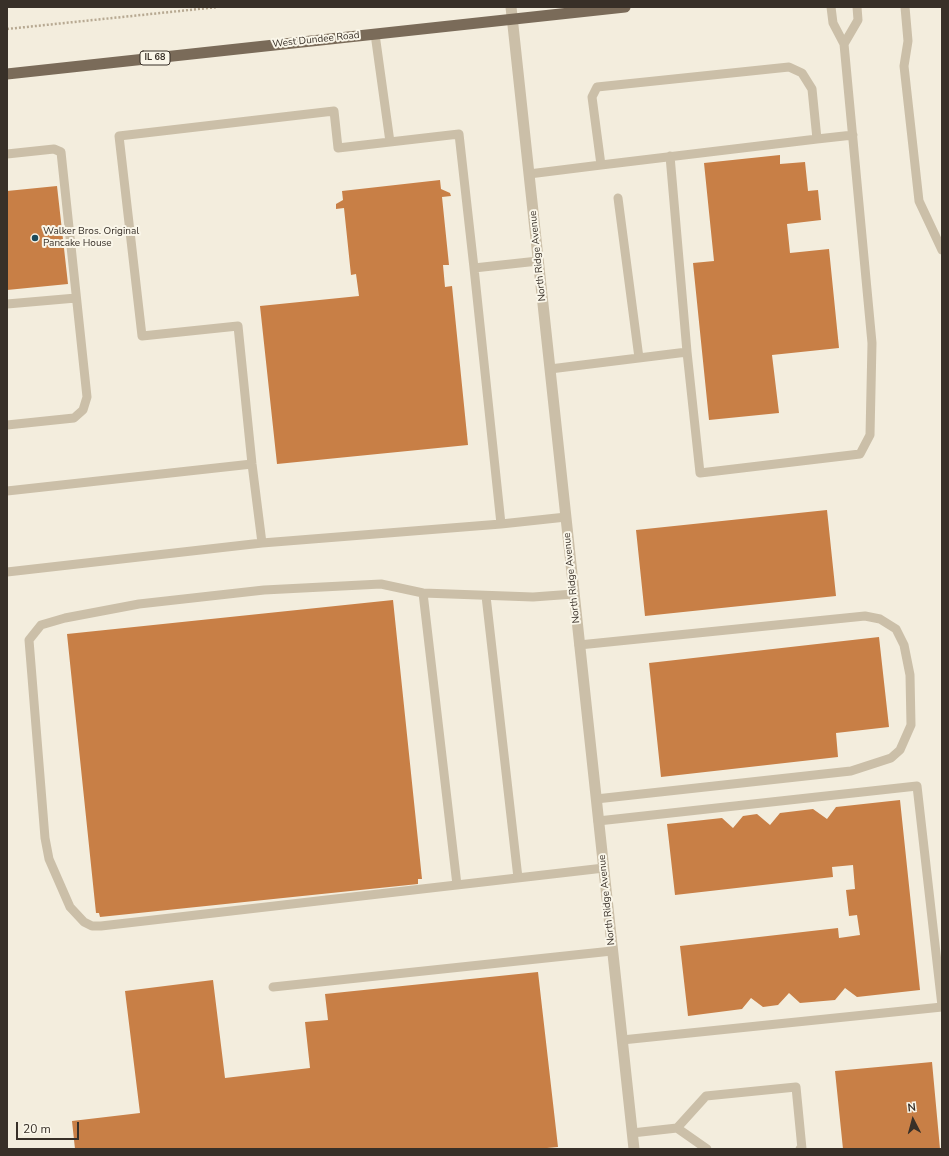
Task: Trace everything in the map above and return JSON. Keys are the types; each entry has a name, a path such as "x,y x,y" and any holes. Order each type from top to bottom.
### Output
{"main road":[{"name":"West Dundee Road","path":"7,74 625,7"}],"street":[{"name":"North Ridge Avenue","path":"511,7 634,1149"}],"lane":[{"path":"670,156 687,352 700,473 860,454 870,435 872,343 844,44 833,24 831,7"},
{"path":"844,44 858,20 857,7"},
{"path":"905,7 908,41 904,66 919,200 942,250"},
{"path":"375,34 390,142"},
{"path":"601,165 592,97 597,87 789,67 802,73 812,89 817,139"},
{"path":"262,543 252,464 238,326 142,336 120,136 334,111 338,148 459,134 501,524"},
{"path":"529,174 853,135"},
{"path":"7,154 54,148 61,152 87,397 83,410 74,418 7,425"},
{"path":"618,198 639,358"},
{"path":"474,268 538,261"},
{"path":"7,304 76,298"},
{"path":"550,369 687,352"},
{"path":"7,492 252,464"},
{"path":"7,572 262,543 501,524 566,517"},
{"path":"574,594 533,597 423,593 381,584 264,590 139,604 65,618 41,625 30,640 45,838 49,859 70,907 84,922 92,926 604,868"},
{"path":"423,593 457,885"},
{"path":"486,596 518,878"},
{"path":"580,645 865,616 880,619 896,629 904,645 910,674 911,725 900,750 891,758 851,771 596,799"},
{"path":"598,821 917,786 942,1006 622,1040"},
{"path":"273,987 612,951"},
{"path":"677,1128 706,1096 796,1087 802,1149 800,1149"},
{"path":"632,1133 677,1128 707,1149"}],"path":[{"path":"7,29 218,7"}],"building":[{"path":"780,155 780,164 805,162 808,191 818,190 821,220 787,224 790,253 829,249 839,348 772,355 779,413 709,420 693,263 714,261 704,163"},
{"path":"440,180 441,189 450,193 451,196 442,197 449,265 443,265 445,287 452,286 468,445 277,464 260,306 359,296 356,274 351,275 344,208 336,209 336,204 343,200 342,191"},
{"name":"Walker Bros. Original Pancake House","path":"57,186 68,284 7,290 7,191"},
{"path":"827,510 836,596 645,616 636,530"},
{"path":"393,600 422,879 418,879 418,884 100,917 99,913 96,913 67,634"},
{"path":"879,637 889,727 836,733 838,757 661,777 649,663"},
{"path":"900,800 920,990 857,997 845,988 835,1000 800,1003 789,993 778,1005 763,1007 751,998 742,1009 688,1016 680,946 838,928 839,938 860,935 857,915 849,916 846,890 855,889 853,865 832,867 833,877 675,895 667,824 722,818 733,828 743,816 757,814 770,825 780,813 813,809 827,819 836,807"},
{"path":"538,972 558,1147 536,1149 75,1149 72,1121 140,1113 125,991 213,980 225,1078 310,1068 305,1022 328,1020 325,994"},
{"path":"932,1062 940,1149 843,1149 835,1071"}],"place":[{"name":"Walker Bros. Original Pancake House","path":"35,238"}]}
